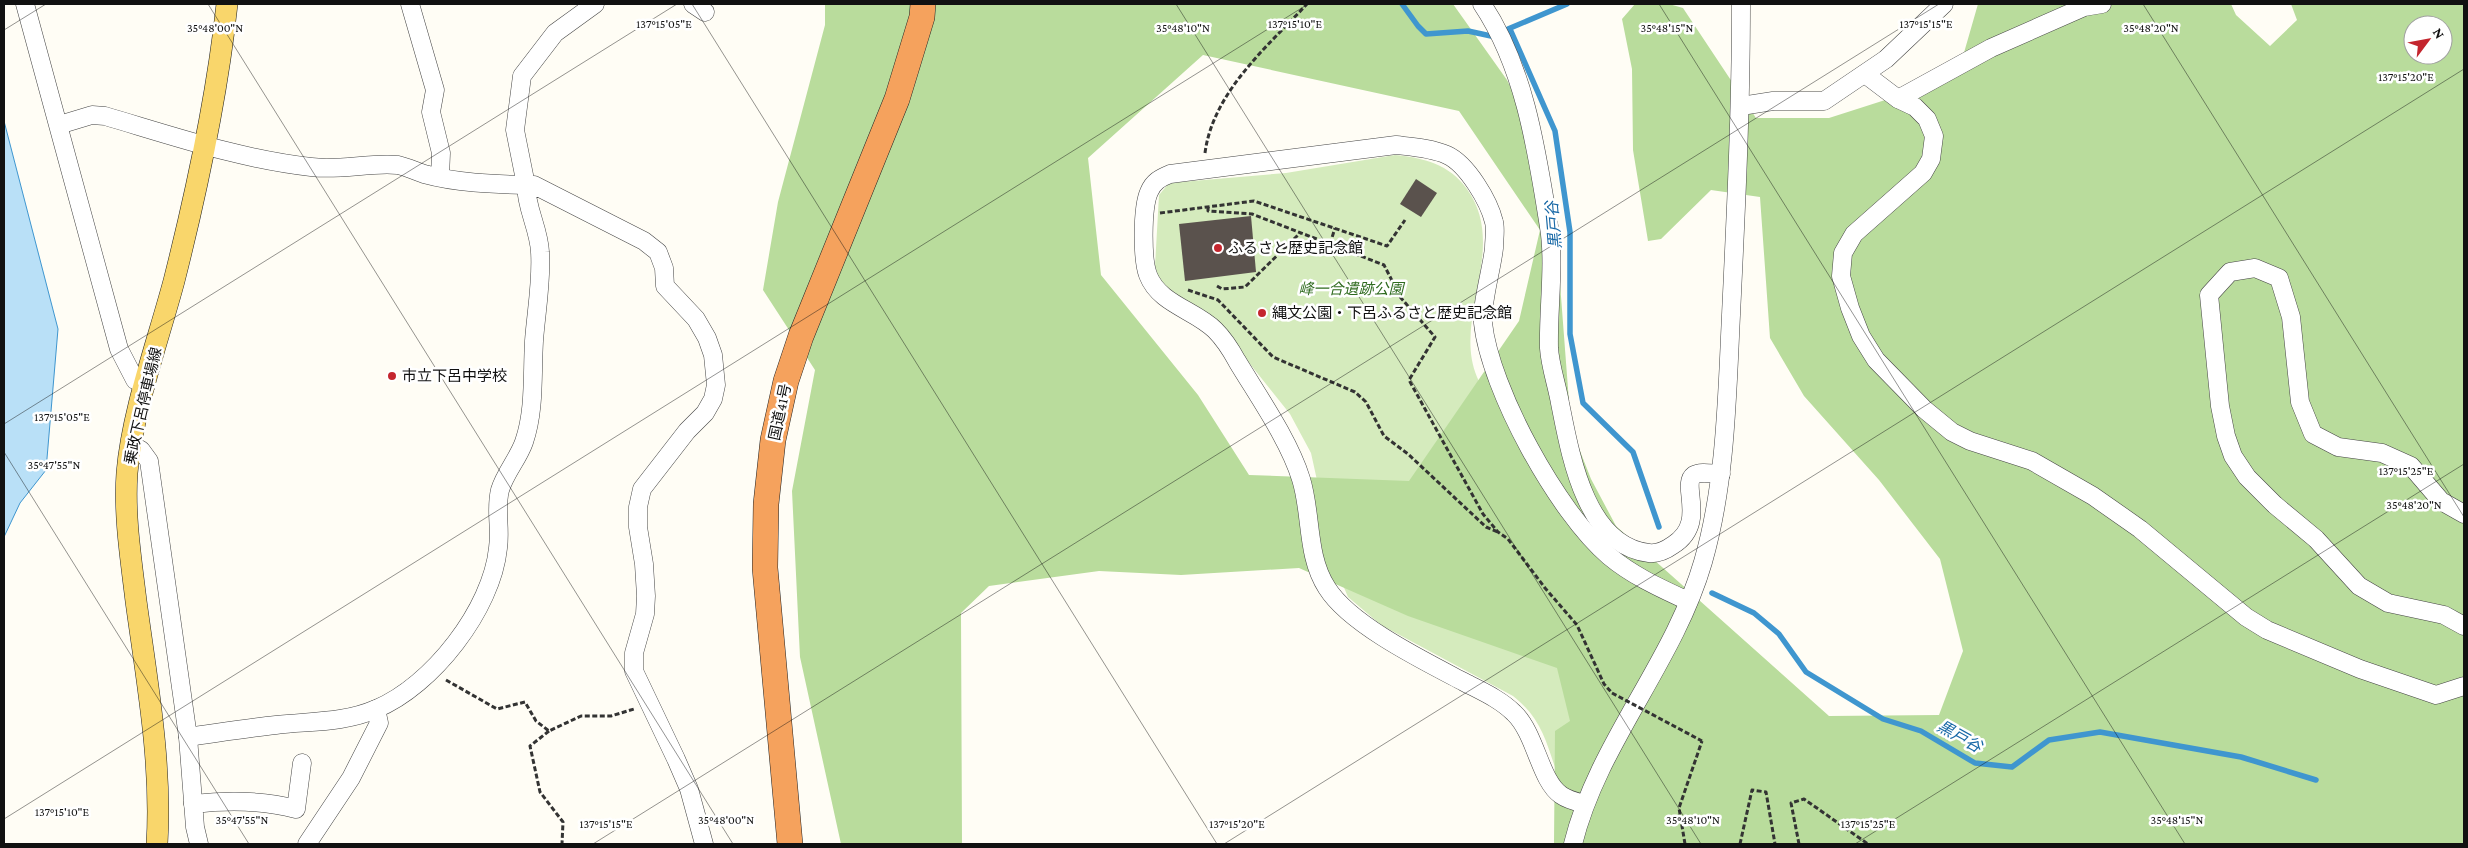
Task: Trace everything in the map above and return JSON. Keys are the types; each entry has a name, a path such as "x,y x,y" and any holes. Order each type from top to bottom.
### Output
{"highway":[{"name":"国道41号","path":"790,844 765,568 766,504 773,440 786,381 801,336 897,99 922,17 923,4"}],"main road":[{"name":"乗政下呂停車場線","path":"157,844 158,791 155,743 130,549 127,506 128,472 132,445 146,385 206,147 227,4"}],"street":[{"path":"25,4 119,349 135,380 146,385"},
{"path":"410,4 435,90 431,112 441,153 440,177"},
{"path":"188,737 350,718 376,709 395,699 429,672 449,652 476,613 488,586 498,550 497,512 500,490 524,442 531,411 540,252 533,217 526,199 526,185 516,130 522,76 556,33 595,4"},
{"path":"1482,4 1498,30 1528,113 1550,229 1549,350 1570,456 1587,501 1609,532 1625,545 1636,550 1656,553 1669,548 1687,533 1693,513 1690,481 1693,476 1699,473 1720,474"},
{"path":"1573,844 1585,804 1615,742 1662,656 1688,601 1702,565 1712,527 1720,474 1726,405 1741,106 1741,4"},
{"path":"1741,106 1773,102 1824,101 1886,59 1944,4"},
{"path":"1898,99 1992,48 2084,7 2102,4"},
{"path":"1865,74 1898,99 1915,107 1927,119 1934,136 1931,159 1923,173 1854,234 1843,253 1842,276 1850,308 1861,336 1876,360 1924,409 1952,432 1970,441 2032,461 2093,496 2140,529 2246,617 2267,630 2360,669 2436,695 2464,686"},
{"path":"59,125 92,115 105,116 206,147 261,160 313,168 348,169 386,165 400,166 440,177 476,183 534,185 644,241 658,252 664,268 665,286 696,319 713,355 716,385 713,398 705,413 687,431 642,489 638,507 638,527 644,564 646,596 645,614 634,654 634,671 689,789 704,844"},
{"path":"1585,804 1562,796 1557,792 1546,774 1527,728 1514,712 1491,696 1388,640 1359,620 1327,589 1317,566 1301,479 1292,457 1232,352 1215,330 1169,300 1157,290 1148,275 1145,257 1155,216 1149,191 1158,179 1170,174 1396,145 1425,148 1449,156 1471,176 1484,197 1495,223 1494,249 1482,322 1498,385 1544,474 1589,537 1610,557 1644,581 1688,601"},
{"path":"2464,514 2441,501 2411,466 2382,453 2338,447 2313,434 2300,402 2291,317 2279,278 2255,268 2230,272 2209,296 2210,322 2220,406 2226,436 2233,456 2242,470 2275,505 2316,539 2359,586 2388,603 2444,615 2464,626"},
{"path":"132,445 141,450 149,460 188,737 193,804 199,844"},
{"path":"307,844 351,778 379,723 376,709"},
{"path":"193,804 211,802 268,802 296,808 302,763"}],"path":[{"path":"1203,170 1208,133 1234,83 1307,4"},
{"path":"1155,216 1254,200 1387,246 1405,220"},
{"path":"1208,207 1208,211 1252,214 1384,265 1401,298 1435,337 1409,380 1483,514 1498,532"},
{"path":"1330,244 1335,228"},
{"path":"1217,286 1222,289 1245,287 1300,234"},
{"path":"1180,288 1218,300 1273,357 1355,392 1366,402 1384,436 1408,454 1486,527 1508,539 1544,588 1577,625 1604,684 1612,693 1702,741 1679,808 1686,844"},
{"path":"429,672 497,709 525,702 536,721 549,731"},
{"path":"562,844 563,822 540,792 530,746 549,731 581,716 611,716 648,702"},
{"path":"1740,844 1752,790 1766,792 1775,844"},
{"path":"1799,844 1791,803 1804,799 1868,844"}],"green space":[{"path":"825,4 1453,4 1507,80 1545,156 1558,257 1571,428 1591,479 1616,526 1829,716 1939,715 1963,651 1940,559 1879,480 1804,396 1770,338 1760,197 1711,190 1661,239 1648,241 1633,150 1632,69 1622,19 1635,4 1669,4 1683,8 1756,118 1829,118 1957,77 1978,4 2231,4 2236,15 2270,46 2297,20 2291,4 2464,4 2464,844 1554,844 1555,731 1570,721 1557,668 1408,616 1299,568 1181,575 1099,571 989,586 961,613 962,844 841,844 800,657 792,491 815,370 763,290 778,202 825,25","holes":["1203,55 1459,111 1540,230 1519,321 1409,481 1249,475 1198,395 1101,275 1088,158"]},
{"name":"峰一合遺跡公園","path":"1395,155 1426,160 1444,168 1460,180 1467,189 1478,212 1483,235 1482,259 1471,331 1471,354 1477,377 1499,420 1517,446 1622,584 1561,784 1539,725 1524,705 1513,696 1381,625 1348,597 1337,571 1311,453 1290,414 1210,314 1172,293 1159,279 1155,266 1159,195 1169,183 1286,173"}],"water":[{"path":"4,121 58,329 46,470 20,503 4,537"}],"building":[{"path":"1416,179 1437,193 1421,217 1400,204"},
{"name":"ふるさと歴史記念館","path":"1251,216 1256,272 1185,281 1179,224"}],"waterway":[{"name":"黒戸谷","path":"1402,4 1426,34 1468,31 1491,36 1497,33"},
{"path":"1508,29 1567,4"},
{"name":"黒戸谷","path":"1510,29 1555,131 1570,232 1570,334 1583,403 1633,452 1659,527"},
{"name":"黒戸谷","path":"1712,593 1754,613 1779,634 1806,672 1883,719 1921,731 1975,763 2012,767 2049,740 2100,732 2241,757 2316,780"}],"place":[{"name":"ふるさと歴史記念館","path":"1218,248"},
{"name":"縄文公園・下呂ふるさと歴史記念館","path":"1262,313"},
{"name":"市立下呂中学校","path":"392,376"}]}
